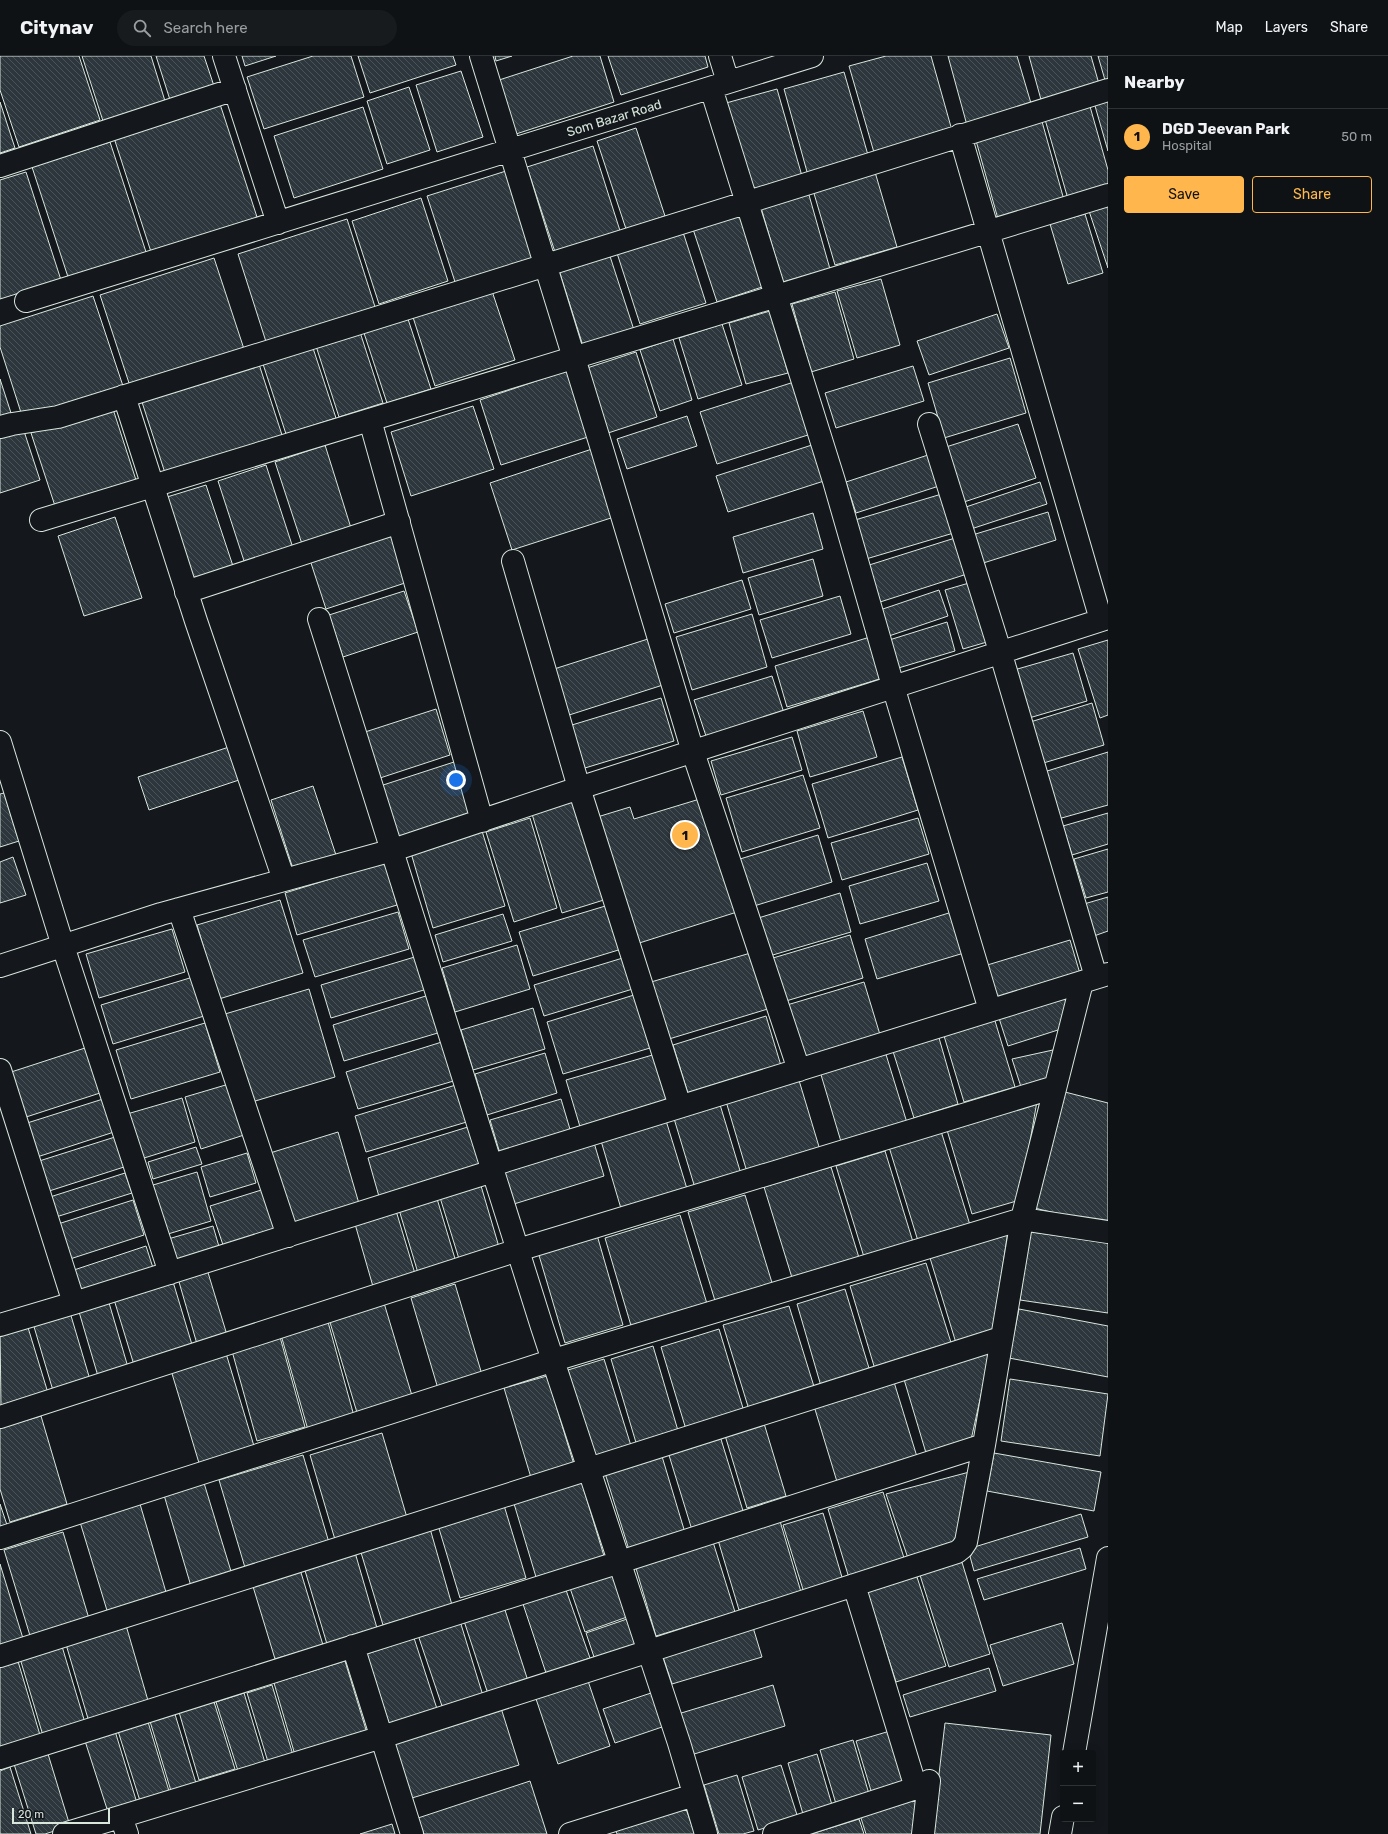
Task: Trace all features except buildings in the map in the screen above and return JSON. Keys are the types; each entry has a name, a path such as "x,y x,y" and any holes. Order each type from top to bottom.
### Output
{"street":[{"path":"224,56 278,223"},
{"path":"481,56 546,264 693,752 800,1070"},
{"path":"720,56 719,85 745,202 777,296 834,481 893,686 990,1010"},
{"name":"Som Bazar Road","path":"26,301 812,56"},
{"path":"0,166 235,89"},
{"path":"0,427 58,417 1108,90"},
{"path":"0,966 179,909 393,850 893,686 1105,619 960,135"},
{"path":"41,520 1108,195"},
{"path":"124,396 154,486 186,592 284,880"},
{"path":"370,420 482,821"},
{"path":"64,1834 124,1825 382,1737 957,1552 966,1542 1022,1219 1055,1087 1095,978 1000,652 929,424"},
{"path":"186,592 399,522"},
{"path":"513,561 579,788 680,1106"},
{"path":"319,619 518,1250 649,1650 706,1834"},
{"path":"0,742 63,946 170,1273"},
{"path":"179,909 288,1236"},
{"path":"0,1325 288,1236 680,1106 1095,978"},
{"path":"0,1070 74,1303"},
{"path":"0,1416 518,1250 1055,1087"},
{"path":"0,1538 554,1360 1022,1219 1108,1232"},
{"path":"0,1656 1001,1338"},
{"path":"0,1758 984,1445"},
{"path":"1075,1750 1108,1558"},
{"path":"854,1585 916,1788"},
{"path":"353,1646 412,1834"},
{"path":"774,1834 916,1788 929,1781 923,1834"},
{"path":"570,1834 694,1795"},
{"path":"1060,1834 1062,1822"}],"place":[{"name":"DGD Jeevan Park","path":"685,835"}]}
